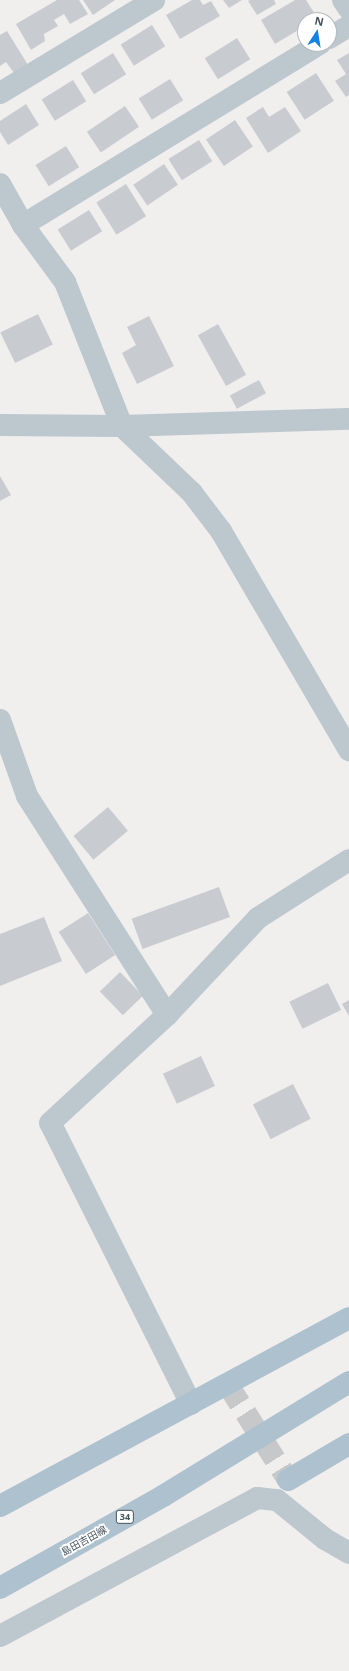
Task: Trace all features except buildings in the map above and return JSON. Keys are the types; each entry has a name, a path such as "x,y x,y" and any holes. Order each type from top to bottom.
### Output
{"main road":[{"path":"0,1506 228,1385 349,1318"},
{"name":"島田吉田線","path":"250,1445 349,1382"},
{"name":"島田吉田線","path":"0,1588 349,1390"},
{"path":"288,1480 349,1444"}],"street":[{"path":"0,93 154,0"},
{"path":"344,0 349,8"},
{"path":"337,33 349,26"},
{"path":"23,225 307,52"},
{"path":"0,184 23,225 64,282 122,426 192,493 221,531 349,750"},
{"path":"0,425 122,426 349,419"},
{"path":"0,720 28,796 167,1014"},
{"path":"191,1404 50,1122 167,1014 258,918 349,860"},
{"path":"0,1636 257,1498 277,1500 325,1539 349,1552"}],"tunnel":[{"path":"228,1385 288,1480"}]}
